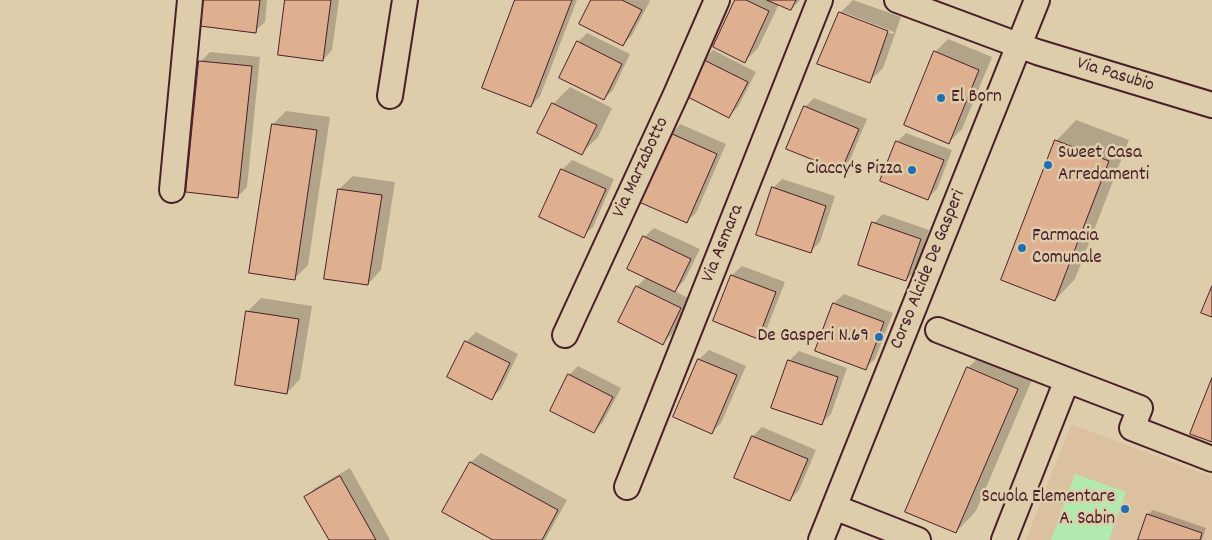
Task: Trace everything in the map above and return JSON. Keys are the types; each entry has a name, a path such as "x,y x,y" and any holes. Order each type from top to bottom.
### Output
{"street":[{"path":"172,190 190,0"},
{"path":"390,96 405,0"},
{"name":"Via Marzabotto","path":"565,335 676,94 717,0"},
{"name":"Via Asmara","path":"627,487 820,0"},
{"name":"Via Pasubio","path":"897,0 1019,46 1212,105"},
{"name":"Corso Alcide De Gasperi","path":"821,540 1037,0"},
{"path":"938,330 1140,408 1132,428 1212,459"},
{"path":"1004,540 1067,380"},
{"path":"834,507 918,540"}],"shaded area":[{"name":"Scuola Elementare A. Sabin","path":"1071,424 1212,477 1212,540 1026,540"}],"green space":[{"path":"1075,474 1126,492 1109,540 1051,540"}],"building":[{"path":"203,0 260,0 256,33 200,26"},
{"path":"285,0 331,0 323,61 278,55"},
{"path":"515,0 572,0 531,107 482,88"},
{"path":"591,0 622,0 642,10 623,46 579,24"},
{"path":"735,0 746,0 769,11 745,63 713,47"},
{"path":"767,0 796,0 791,10"},
{"path":"839,12 888,31 870,83 817,64"},
{"path":"577,41 622,64 604,100 559,78"},
{"name":"El Born","path":"934,51 979,70 949,144 904,125"},
{"path":"702,59 748,82 729,118 684,95"},
{"path":"199,61 252,66 238,198 186,192"},
{"path":"552,103 597,125 582,155 537,133"},
{"path":"804,106 859,129 841,171 786,149"},
{"path":"272,124 317,130 295,280 249,273"},
{"path":"670,133 717,154 687,223 639,202"},
{"path":"1055,140 1109,161 1055,301 1001,280"},
{"name":"Ciaccy's Pizza","path":"896,141 944,160 928,200 880,181"},
{"path":"561,169 606,189 584,238 539,217"},
{"path":"772,187 826,206 811,253 756,235"},
{"path":"338,189 382,195 368,285 324,279"},
{"path":"872,222 921,239 906,281 858,265"},
{"path":"643,236 691,259 675,292 627,269"},
{"path":"731,275 776,292 758,339 713,321"},
{"path":"636,286 681,308 663,345 618,322"},
{"path":"1212,286 1212,317 1201,313"},
{"path":"833,303 884,322 866,370 815,351"},
{"path":"246,311 299,319 287,394 235,385"},
{"path":"465,341 510,363 492,400 447,377"},
{"path":"698,359 737,375 712,434 673,417"},
{"path":"788,360 838,377 822,425 771,408"},
{"path":"967,367 1018,389 956,533 905,512"},
{"path":"568,374 613,397 594,433 550,411"},
{"path":"1212,378 1212,442 1190,434"},
{"path":"752,436 808,459 790,501 734,478"},
{"path":"470,462 558,510 542,540 493,540 442,512"},
{"path":"340,476 376,540 329,540 304,497"},
{"name":"Scuola Elementare A. Sabin","path":"1147,514 1202,533 1200,540 1138,540"}],"place":[{"name":"El Born","path":"941,98"},
{"name":"Sweet Casa Arredamenti","path":"1048,165"},
{"name":"Ciaccy's Pizza","path":"912,170"},
{"name":"Farmacia Comunale","path":"1022,248"},
{"name":"De Gasperi N.69","path":"879,337"},
{"name":"Scuola Elementare A. Sabin","path":"1125,509"}]}
